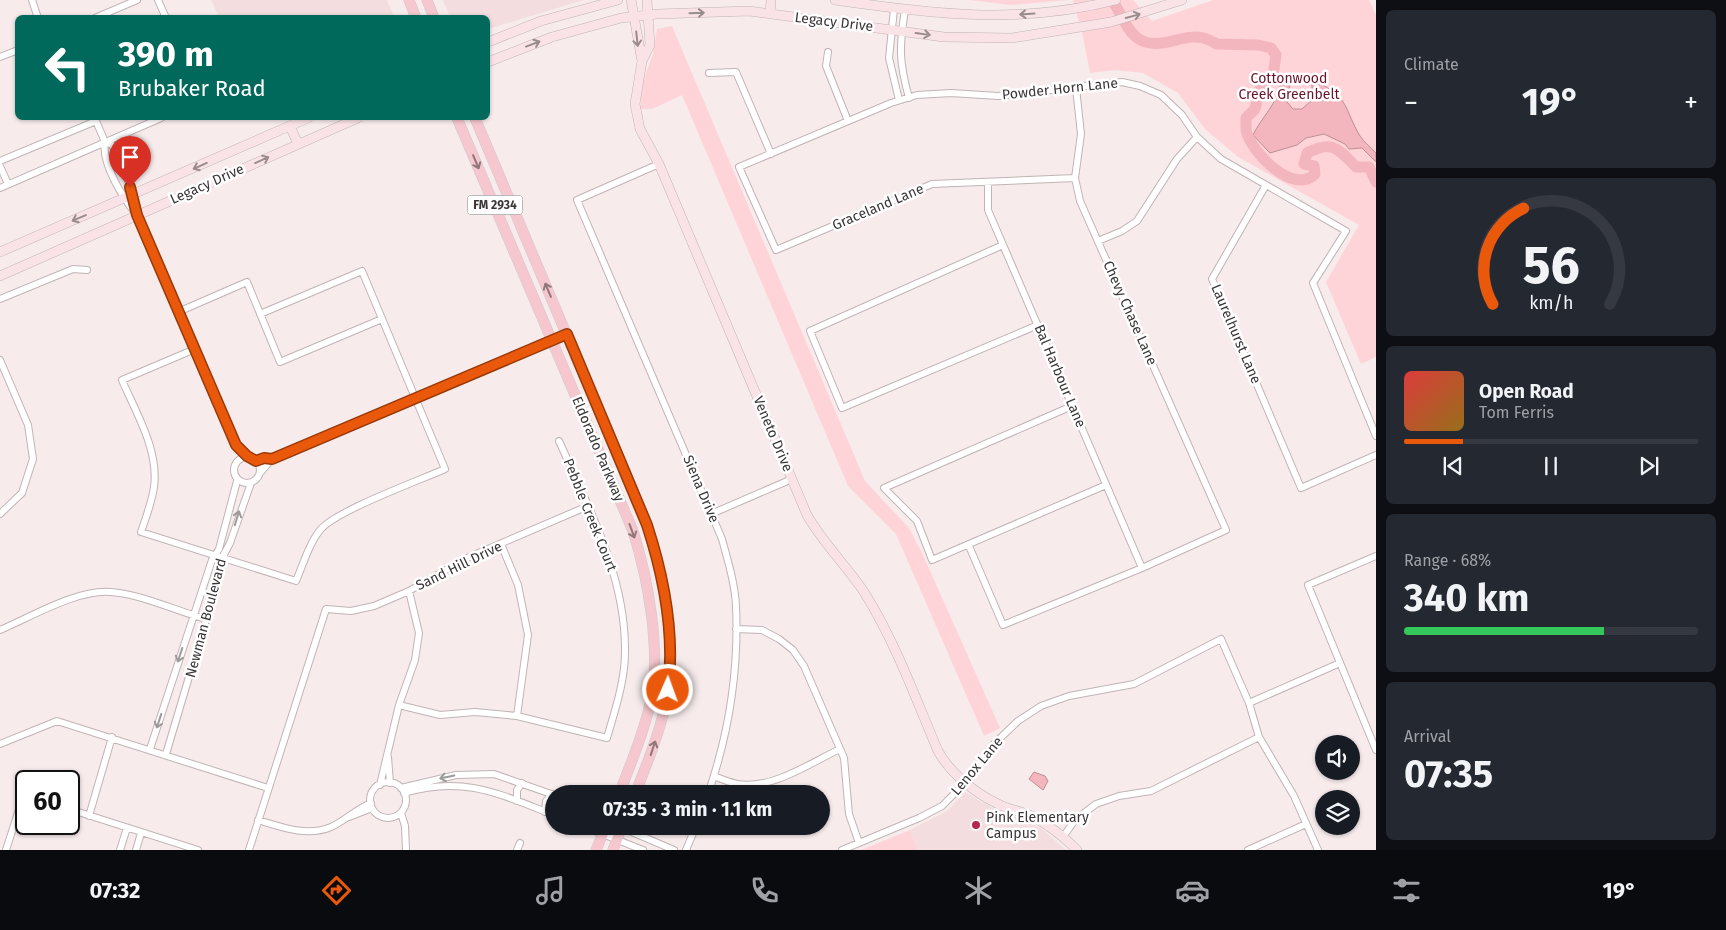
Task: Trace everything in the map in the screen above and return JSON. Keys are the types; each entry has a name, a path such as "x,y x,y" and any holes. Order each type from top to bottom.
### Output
{"main road":[{"path":"409,0 415,15"},
{"path":"428,0 433,15"},
{"path":"490,41 541,21 618,0"},
{"name":"Veneto Drive","path":"631,0 642,61"},
{"name":"Veneto Drive","path":"647,0 650,45 642,61 635,104 640,129 659,164 792,479 819,537 842,561 883,624 942,757 966,782 998,804 1033,816 1063,837 1077,850"},
{"path":"770,14 771,0"},
{"name":"Legacy Drive","path":"835,0 950,15 992,15 1075,8 1116,0"},
{"name":"Legacy Drive","path":"490,61 552,37 649,15 749,11 944,37 1012,38 1087,27 1135,16 1180,1"},
{"name":"Legacy Drive","path":"0,252 304,120"},
{"name":"Legacy Drive","path":"0,276 353,120"},
{"name":"Eldorado Parkway","path":"458,120 633,530 642,560 649,593 654,678 651,698 637,750 623,785"},
{"name":"Eldorado Parkway","path":"476,120 647,525 657,556 668,622 669,679 666,701 651,755 639,785"},
{"path":"290,126 298,144"},
{"path":"596,850 603,835"},
{"path":"613,850 619,835"}],"street":[{"path":"32,0 37,15"},
{"path":"102,15 137,0"},
{"path":"158,0 165,15"},
{"path":"894,9 889,58 899,100"},
{"path":"905,10 901,31 900,62 909,98"},
{"path":"0,57 15,51"},
{"path":"828,52 826,66 848,121"},
{"path":"709,73 736,72 771,154"},
{"name":"Powder Horn Lane","path":"776,250 739,167 899,100 951,93 998,96 1076,88 1103,82 1122,82 1140,86 1161,96 1172,105 1197,137 1221,159 1346,231 1313,283 1376,436"},
{"name":"Chevy Chase Lane","path":"1076,88 1081,134 1075,178 1080,201 1226,530 1142,568"},
{"path":"0,188 157,120"},
{"path":"0,161 96,121 105,142 103,152 124,199 137,215"},
{"path":"1098,241 1122,232 1138,220 1177,159 1197,137"},
{"path":"105,142 112,145 134,194 137,215 236,445 247,456 256,461 260,473"},
{"name":"Siena Drive","path":"659,164 577,200 722,539 731,573 736,605 731,707 711,785"},
{"path":"0,166 8,184"},
{"name":"Graceland Lane","path":"776,250 932,184 1075,178"},
{"name":"Bal Harbour Lane","path":"988,182 988,210 1142,568"},
{"name":"Laurelhurst Lane","path":"1266,185 1212,279 1301,488 1376,455"},
{"path":"1004,245 810,331 842,408 1038,325"},
{"path":"0,299 73,269 87,270"},
{"path":"195,349 122,380 150,447 155,468 154,489 142,532 296,581 314,539 321,528 349,512 446,470 362,271 260,314"},
{"path":"178,312 247,282 280,362 382,319"},
{"path":"236,445 234,472 237,481 251,483 272,459 567,334"},
{"path":"0,360 28,425 33,459 22,493 0,514"},
{"path":"1072,406 884,488 917,521 932,560 969,546 1106,485"},
{"name":"Pebble Creek Court","path":"517,716 607,738 617,704 625,652 622,611 613,569 559,441"},
{"path":"236,461 247,456"},
{"path":"256,461 264,458 272,459"},
{"path":"711,514 792,479"},
{"name":"Newman Boulevard","path":"166,754 223,563 219,557 237,481"},
{"name":"Newman Boulevard","path":"150,749 212,560 219,557 230,543 251,483"},
{"name":"Sand Hill Drive","path":"268,788 326,609 351,611 374,606 409,591 467,558 588,506"},
{"path":"399,706 440,715 475,712 517,716 528,635 518,585 501,544"},
{"path":"969,546 1004,626 1142,568"},
{"path":"1376,556 1308,585 1376,750"},
{"path":"380,785 399,706 414,660 419,633 409,591"},
{"path":"0,630 77,597 99,592 121,593 206,619"},
{"path":"736,629 762,630 779,638 793,650 804,666 840,749 846,770 849,814 859,843"},
{"name":"Lenox Lane","path":"842,850 919,818 942,806 966,782 992,746 1018,721 1041,706 1069,696 1134,684 1221,640 1249,703"},
{"path":"1318,850 1294,796 1259,737 1249,703 1340,663"},
{"path":"0,744 56,721 166,754 268,788 249,850"},
{"path":"89,816 112,737"},
{"path":"1063,837 1074,820 1096,804 1119,796 1151,791 1259,737"},
{"path":"714,776 737,784 760,783 777,779 840,749"},
{"path":"387,753 390,783"},
{"path":"403,790 456,775 494,774 545,791"},
{"path":"399,815 385,818 375,812 371,805 372,792 380,785 390,783 403,790 432,786 484,788 545,812"},
{"path":"517,801 517,790 522,783"},
{"path":"403,790 406,803 399,815 406,850"},
{"path":"258,820 308,832 330,827 371,805"},
{"path":"80,813 198,850"},
{"path":"6,850 15,824"},
{"path":"1248,850 1306,824"},
{"path":"120,850 127,828"},
{"path":"136,850 141,833"},
{"path":"611,835 617,840 643,850"},
{"path":"639,835 674,850"},
{"path":"686,850 692,835"}],"shaded area":[{"path":"211,0 387,0 393,15 218,15"},
{"path":"443,0 584,0 490,28 490,15 449,15"},
{"path":"1287,81 1290,86 1286,94 1287,102 1293,109 1302,109 1312,100 1312,84 1317,82 1335,93 1345,105 1360,136 1376,153 1376,162 1362,148 1349,149 1345,144 1324,134 1306,138 1297,145 1270,153 1253,135 1276,99 1280,86"},
{"path":"1034,772 1045,776 1048,781 1043,790 1029,779"},
{"name":"Pink Elementary Campus","path":"965,792 994,809 1014,815 1042,829 1066,850 918,850 910,830 947,811"}],"green space":[{"path":"969,0 1069,0 1011,5"},
{"name":"Cottonwood Creek Greenbelt","path":"1073,0 1133,0 1152,21 1213,0 1369,0 1376,15 1376,357 1361,364 1326,282 1359,225 1238,157 1205,129 1178,93 1143,73 1115,70 1090,73"},
{"path":"672,26 865,481 909,528 923,555 1000,728 984,736 896,534 848,486 682,95 652,109 641,109 641,87 653,54 657,29"},
{"path":"910,830 918,850 861,850"}],"waterway":[{"path":"1112,0 1131,32 1147,43 1165,43 1192,37 1201,37 1209,40"},
{"path":"1213,42 1217,44 1258,45 1271,48 1276,55 1273,76 1260,89 1255,109 1246,118 1246,130 1249,139 1255,149 1274,168 1296,179 1306,179 1315,174 1314,166 1304,164 1307,153 1323,147 1329,147 1339,151 1356,167 1369,167 1376,182"}],"place":[{"name":"Pink Elementary Campus","path":"976,825"}],"route":[{"path":"130,187 134,194 137,215 236,445 247,456 256,461 264,458 272,459 567,334 647,525 657,556 668,622 668,690"}]}
